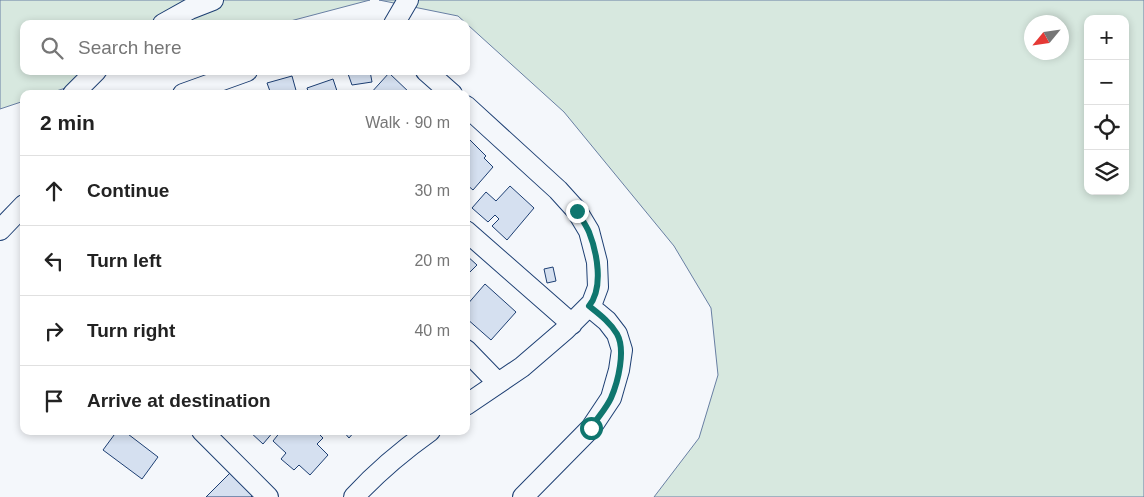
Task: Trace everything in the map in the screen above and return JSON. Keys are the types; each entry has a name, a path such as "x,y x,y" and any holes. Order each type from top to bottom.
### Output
{"street":[{"path":"170,20 190,9 213,0"},
{"path":"396,20 408,0"},
{"path":"77,90 92,75"},
{"path":"194,90 236,75"},
{"path":"431,75 447,90"},
{"path":"470,110 558,190 577,211 589,231 597,262 598,287 589,306 572,324 522,367 470,402"},
{"path":"0,230 20,209"},
{"path":"470,235 572,324"},
{"path":"522,497 591,428 611,398 619,370 622,350 617,334 607,321 589,306"},
{"path":"470,354 498,383"},
{"path":"206,435 268,497"},
{"path":"354,497 402,451 424,435"}],"shaded area":[{"path":"0,0 370,0 294,20 20,20 20,75 106,75 59,90 20,90 20,102 0,109"},
{"path":"379,0 1144,0 1144,497 654,497 699,438 718,375 711,308 674,246 564,112 470,27 470,20 462,20 458,16"}],"building":[{"path":"348,75 371,75 372,82 352,85"},
{"path":"387,75 391,75 407,90 374,90"},
{"path":"292,76 296,90 270,90 267,83"},
{"path":"333,79 337,90 308,90 307,88"},
{"path":"470,140 486,156 484,158 493,167 473,190 470,187"},
{"path":"510,186 534,208 507,240 492,226 499,219 495,215 488,222 472,208 486,192 496,201"},
{"path":"470,259 477,265 470,272"},
{"path":"553,267 556,281 547,283 544,269"},
{"path":"485,284 516,312 491,340 470,322 470,301"},
{"path":"114,435 129,435 158,457 142,479 103,450"},
{"path":"253,435 271,435 263,444"},
{"path":"278,435 320,435 323,438 317,444 328,455 310,475 299,465 294,470 281,459 286,453 273,441"},
{"path":"232,471 254,494 251,497 206,497"}],"route":[{"path":"577,211 589,231 597,262 598,287 589,306 607,321 617,334 622,350 619,370 611,398 591,428"}]}
